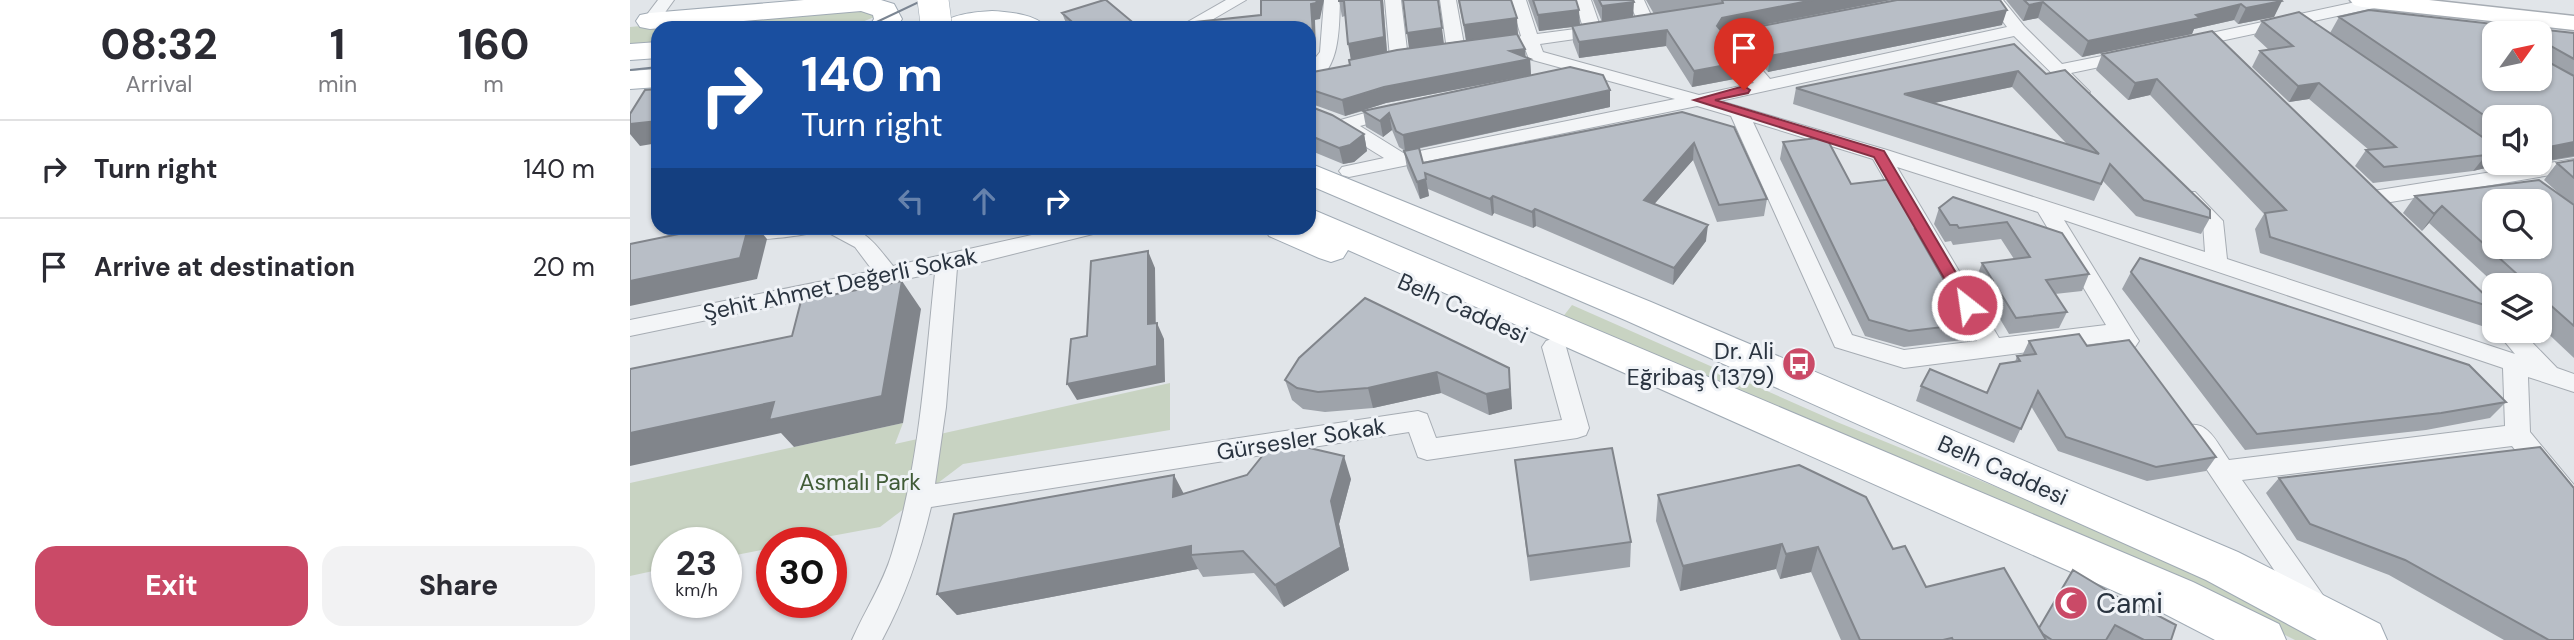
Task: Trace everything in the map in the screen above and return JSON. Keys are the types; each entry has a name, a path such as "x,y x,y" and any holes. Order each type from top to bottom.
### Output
{"main road":[{"path":"640,22 788,0"},
{"path":"935,21 963,0"},
{"path":"1016,0 1030,21"},
{"path":"2494,0 2574,8"},
{"path":"2370,1 2574,23"},
{"path":"652,21 863,3 885,10 887,21"},
{"path":"935,21 994,18 1016,21"},
{"path":"630,52 651,50"},
{"path":"630,80 651,78"},
{"name":"Belh Caddesi","path":"1316,157 1509,237 1579,274 1638,310"},
{"name":"Belh Caddesi","path":"1316,176 1638,310 2209,560 2363,640"},
{"name":"Belh Caddesi","path":"1316,222 2177,597 2262,640"},
{"name":"Belh Caddesi","path":"1297,235 1554,347 1620,364 1653,368"}],"street":[{"path":"640,22 666,0"},
{"path":"1198,21 1238,0"},
{"path":"1316,70 1329,53 1332,0"},
{"path":"1393,0 1393,59 1462,49 1448,0"},
{"path":"1518,0 1535,55 1738,111 2045,206 2563,379"},
{"path":"1583,0 1593,31"},
{"path":"1493,45 1640,25 1636,0"},
{"path":"1995,0 2018,30 2097,107"},
{"path":"2172,46 2298,21 2370,1"},
{"path":"2464,12 2482,25"},
{"path":"2298,21 2320,36"},
{"path":"1717,23 1727,40 1765,85"},
{"path":"1727,40 1794,27"},
{"path":"1349,171 1700,100 2018,30"},
{"path":"2210,39 2229,57"},
{"path":"2058,70 2147,52"},
{"path":"1316,54 1329,53"},
{"path":"1316,76 1338,70"},
{"path":"1551,79 1592,70"},
{"path":"1344,125 1414,107"},
{"path":"1738,111 1843,341 1905,359 2120,331"},
{"path":"1321,116 1344,125 1403,160"},
{"path":"1880,154 1993,348"},
{"path":"2391,216 2368,193 2517,176 2574,164"},
{"path":"2517,176 2533,189"},
{"path":"2174,183 2213,221 2217,264"},
{"path":"2045,206 2120,331 2144,364"},
{"path":"708,242 735,235"},
{"path":"849,235 862,242 888,275"},
{"name":"Şehit Ahmet Değerli Sokak","path":"630,328 888,275 1061,235"},
{"path":"867,640 898,579 921,497 947,262"},
{"path":"2521,343 2563,379"},
{"name":"Gürsesler Sokak","path":"921,497 1418,421 1427,450 1577,428 1554,347"},
{"path":"2515,363 2518,435 2574,504"},
{"path":"2185,417 2225,471 2323,619"},
{"path":"2225,471 2518,435"}],"green space":[{"path":"858,6 877,16 864,21 695,21"},
{"path":"651,25 651,44 630,46 630,27"},
{"path":"1572,305 1837,422 2128,541 2332,640 2295,640 2128,556 1562,318"},
{"name":"Asmalı Park","path":"1170,383 1170,430 963,464 880,527 847,533 847,527 756,527 756,551 742,554 742,527 651,527 651,571 630,576 630,483 903,423 895,444"}],"building":[{"path":"1106,0 1131,21 1071,21 1062,13"},
{"path":"1261,0 1317,0 1311,4 1312,21 1205,21 1261,15"},
{"path":"1339,0 1381,0 1384,37 1348,44 1344,1"},
{"path":"1403,0 1438,0 1442,28 1407,33"},
{"path":"1459,0 1511,0 1517,18 1464,25"},
{"path":"1533,0 1576,0 1579,10 1538,15"},
{"path":"1599,0 1633,0 1634,2 1602,6"},
{"path":"1722,0 1813,0 1722,18 1717,26 1747,61 1694,71 1667,30 1579,42 1572,26 1723,3"},
{"path":"1897,0 2000,0 2007,10 1770,56 1746,29"},
{"path":"2024,0 2282,1 2246,8 2241,4 2196,15 2200,18 2088,41 2043,2 2029,5"},
{"path":"2369,10 2482,23 2482,91 2552,91 2552,64 2574,76 2574,142 2552,146 2552,105 2482,105 2482,114 2339,17"},
{"path":"2299,12 2482,137 2482,155 2384,167 2366,150 2396,147 2319,83 2298,86 2260,51 2293,46 2262,21"},
{"path":"2212,31 2482,292 2482,304 2270,237 2265,213 2286,210 2157,79 2135,83 2102,54"},
{"path":"2552,31 2574,33 2574,59 2552,47"},
{"path":"1517,34 1525,49 1510,51 1530,59 1384,87 1342,100 1316,91 1316,71 1350,65 1349,60 1397,50"},
{"path":"2014,44 2046,74 2065,70 2210,210 2210,218 2144,200 2110,164 2101,184 1796,88","holes":["2018,71 2099,154 1904,94"]},
{"path":"1570,67 1603,75 1610,90 1403,135 1396,131 1389,113 1380,121 1363,111"},
{"path":"645,90 651,90 651,122 630,124 630,114"},
{"path":"1316,109 1364,134 1350,145 1339,148 1316,138"},
{"path":"1682,112 1734,127 1767,199 1719,205 1694,143 1644,200 1708,225 1674,268 1535,209 1532,212 1493,196 1490,199 1425,173 1426,179 1417,182 1404,151 1419,148 1423,163"},
{"path":"1826,137 1851,184 1893,179 1924,228 1915,229 1957,303 1965,302 1977,323 1909,331 1869,320 1783,142"},
{"path":"2574,160 2574,178 2557,163"},
{"path":"2539,180 2552,189 2482,189 2482,242 2442,206 2434,214 2415,196"},
{"path":"2552,189 2574,205 2574,326 2552,307 2552,273 2516,273 2500,259 2552,259"},
{"path":"1953,197 2062,233 2089,274 2046,280 2067,312 2016,318 1982,263 2030,257 2007,222 1959,228 1957,225 1950,225 1939,208"},
{"path":"674,235 746,235 740,258 630,281 630,244"},
{"path":"1148,251 1148,324 1157,323 1157,366 1067,384 1071,339 1087,336 1091,261"},
{"path":"2140,258 2469,365 2506,402 2441,413 2257,434 2131,272"},
{"path":"902,281 882,396 769,420 774,402 630,433 630,369 792,336 801,301"},
{"path":"1365,298 1509,368 1510,389 1486,394 1437,372 1368,388 1318,392 1297,388 1285,380 1299,358"},
{"path":"2079,334 2087,346 2129,340 2216,457 2156,467 2066,437 2038,391 2021,429 1921,386 1930,369 1987,393 2000,364 2020,361 2017,356 2036,354 2029,341"},
{"path":"1275,440 1344,456 1331,501 1341,547 1275,585 1243,551 1191,555 1191,546 937,594 954,514 1174,475 1173,497 1247,475"},
{"path":"2540,447 2574,488 2574,640 2549,640 2405,560 2310,524 2279,478"},
{"path":"1612,448 1631,542 1528,556 1515,460"},
{"path":"1799,465 1866,497 1893,549 1905,546 1926,587 2004,568 2046,640 1860,640 1818,547 1786,554 1782,544 1683,566 1658,495"},
{"path":"2073,570 2136,608 2138,605 2176,625 2171,640 2144,640 2115,625 2106,640 2052,640 2043,634 2039,628"}],"tram line":[{"path":"879,21 923,0"},
{"path":"630,70 651,68"}],"place":[{"name":"Dr. Ali Eğribaş (1379)","path":"1799,364"},
{"name":"Cami","path":"2071,603"}],"route":[{"path":"1744,90 1700,100 1880,154 1967,305"}]}
